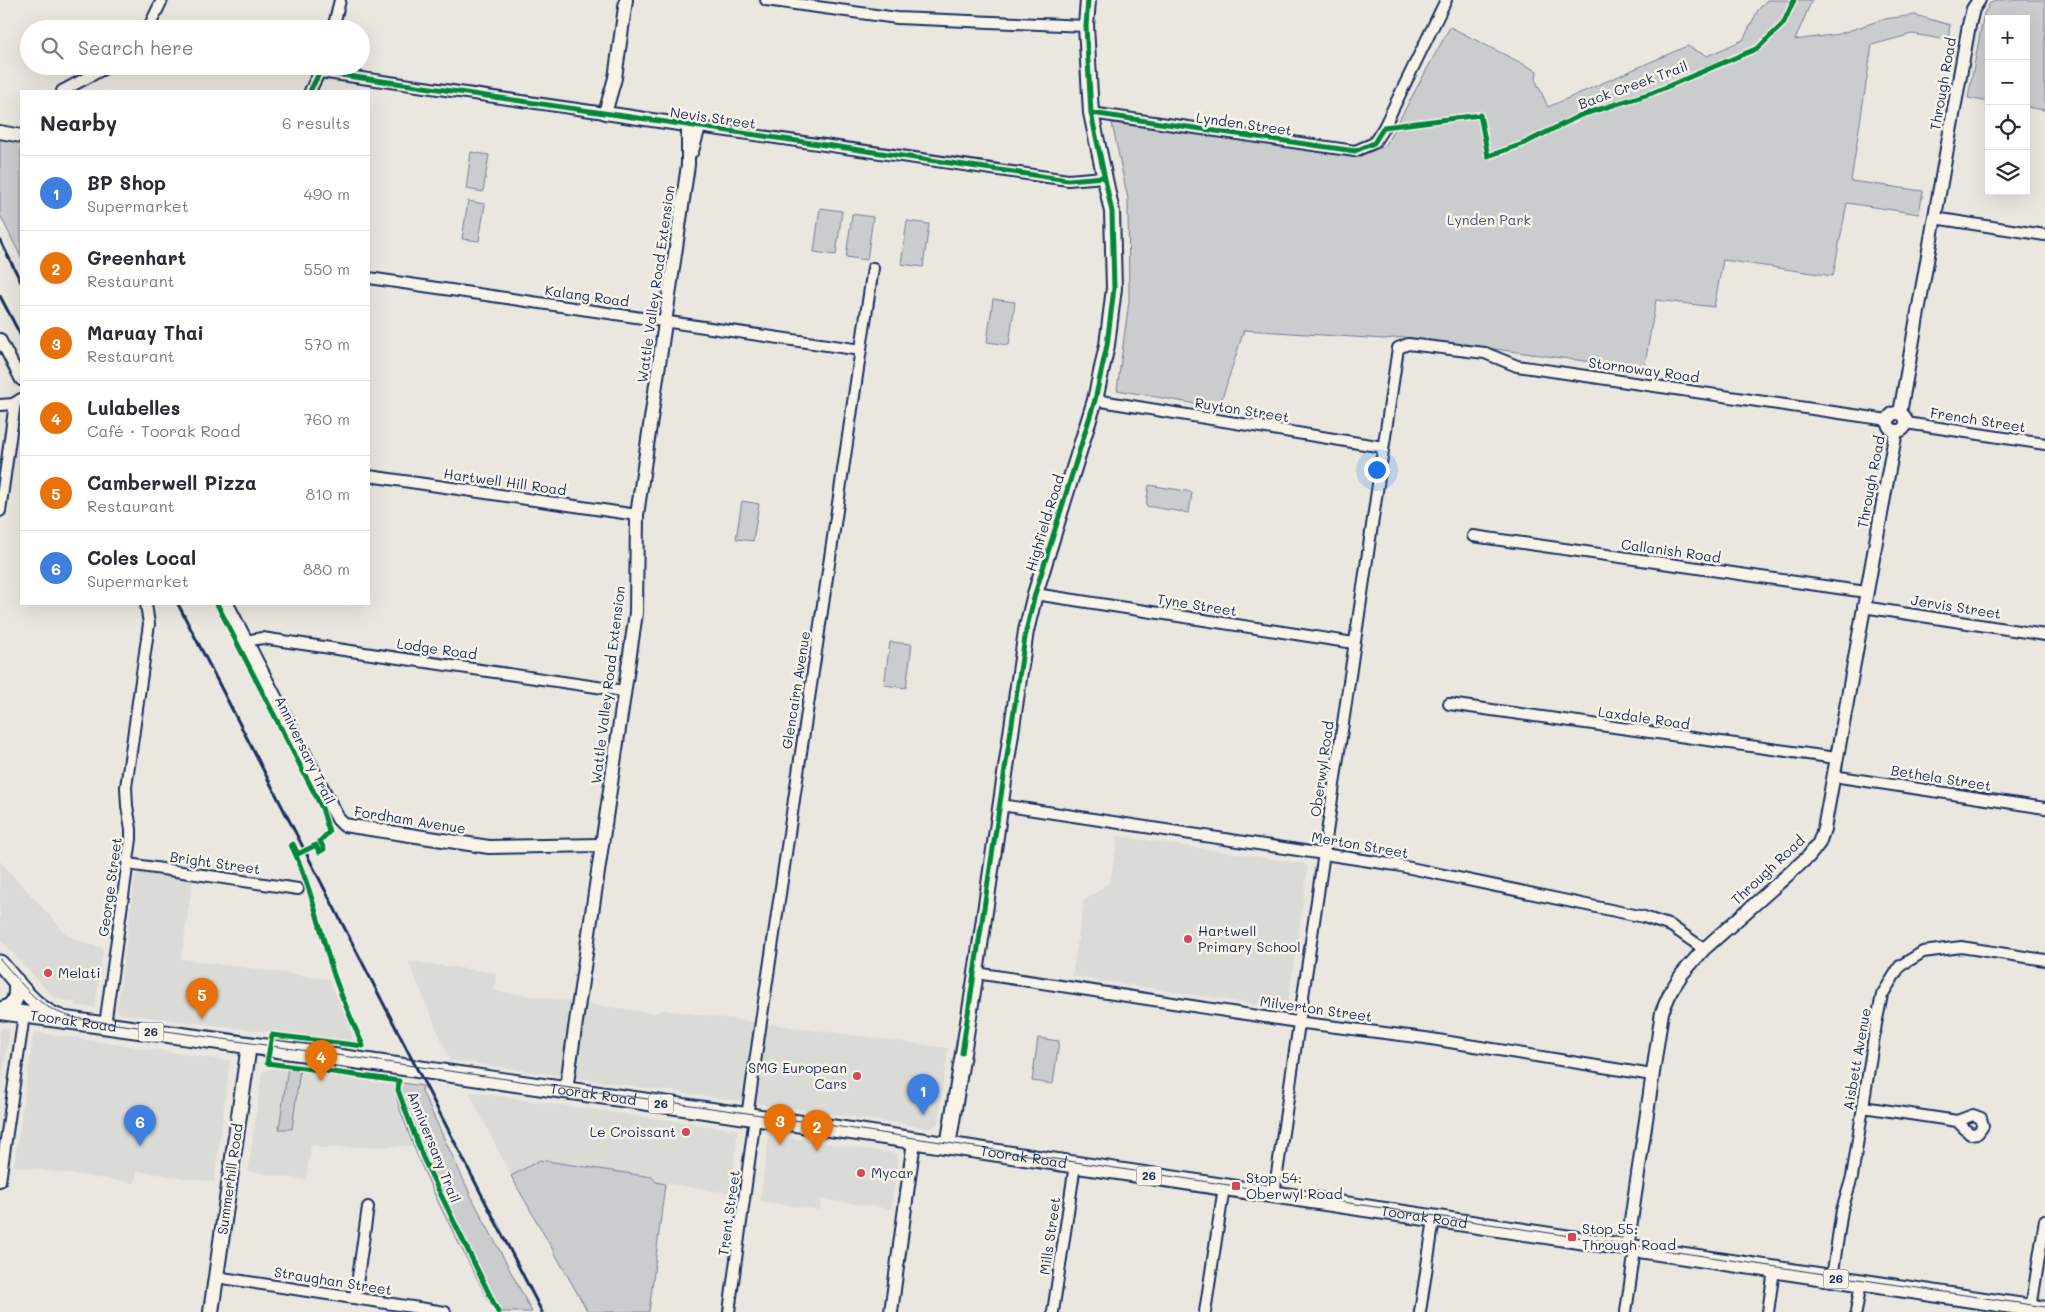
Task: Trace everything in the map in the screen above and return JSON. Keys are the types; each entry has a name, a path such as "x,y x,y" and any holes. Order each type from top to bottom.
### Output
{"highway":[{"name":"Toorak Road","path":"0,1011 751,1117 2033,1309"}],"main road":[{"name":"Highfield Road","path":"948,1146 976,973 1026,631 1035,594 1095,400 1107,345 1114,288 1112,212 1091,113 1086,26 1088,0"},
{"path":"0,963 41,1007 53,1015 68,1020"},
{"path":"0,1011 15,1003 17,994 16,981"},
{"name":"Summerhill Road","path":"211,1312 249,1045"}],"street":[{"path":"152,20 162,0"},
{"path":"335,20 340,0"},
{"path":"611,114 626,0"},
{"path":"766,0 897,18 1086,26"},
{"name":"Lynden Street","path":"1091,113 1355,151 1374,143 1384,127 1446,0"},
{"name":"Through Road","path":"1631,1248 1652,1076 1662,1012 1671,991 1682,974 1704,949 1809,856 1819,843 1824,829 1863,607 1901,422 1934,218 1969,26 1973,9 1980,0"},
{"path":"64,90 92,75"},
{"path":"310,90 318,75"},
{"name":"Nevis Street","path":"360,75 611,114 1068,180 1104,177"},
{"name":"Wattle Valley Road Extension","path":"566,1090 637,604 637,515 693,126"},
{"path":"0,132 20,136"},
{"path":"1934,218 2045,235"},
{"name":"Glencairn Avenue","path":"751,1117 873,268"},
{"name":"Kalang Road","path":"370,278 861,350"},
{"path":"0,339 20,378"},
{"name":"Stornoway Road","path":"1398,348 1408,344 1485,353 1517,366 1888,420"},
{"name":"Oberwyl Road","path":"1274,1194 1398,348"},
{"name":"Ruyton Street","path":"1095,400 1383,447"},
{"path":"0,404 18,401 0,511"},
{"path":"0,411 17,415"},
{"path":"1888,420 1891,414 1901,422"},
{"name":"French Street","path":"1901,422 2045,444"},
{"name":"Hartwell Hill Road","path":"370,476 637,515"},
{"name":"Callanish Road","path":"1473,536 1866,592"},
{"name":"Tyne Street","path":"1035,594 1354,643"},
{"name":"George Street","path":"105,1025 132,834 126,806 126,787 149,624 146,605"},
{"name":"Fordham Avenue","path":"228,605 338,819 344,825 489,847 601,845"},
{"name":"Jervis Street","path":"1863,607 2045,635"},
{"name":"Lodge Road","path":"246,641 262,638 624,690"},
{"name":"Laxdale Road","path":"1449,704 1836,758"},
{"name":"Bethela Street","path":"1833,776 2045,808"},
{"name":"Merton Street","path":"1001,805 1396,865 1644,917 1671,926 1704,949"},
{"name":"Bright Street","path":"128,864 298,889"},
{"name":"Aisbett Avenue","path":"1832,1278 1842,1210 1852,1177 1862,1107 1882,995 1900,966 1923,952 1961,947 2045,960"},
{"name":"Milverton Street","path":"976,973 1299,1022 1425,1038 1652,1076"},
{"path":"0,1181 24,1014"},
{"path":"1862,1107 1957,1122"},
{"name":"Trent Street","path":"729,1312 751,1117"},
{"path":"891,1312 914,1141"},
{"name":"Mills Street","path":"1053,1312 1075,1165"},
{"path":"1206,1312 1224,1187"},
{"path":"354,1298 368,1207"},
{"path":"1420,1312 1434,1218"},
{"path":"2033,1309 2045,1220"},
{"path":"1626,1312 1631,1248"},
{"path":"1768,1312 1774,1270"},
{"name":"Straughan Street","path":"216,1277 445,1312"},
{"path":"1856,1312 1861,1282"}],"shaded area":[{"name":"Hartwell Primary School","path":"1118,836 1305,864 1308,868 1287,1009 1072,976 1084,901 1110,882"},
{"path":"0,861 67,935 84,943 103,948 95,1008 75,1005 76,1002 54,998 0,939"},
{"path":"136,871 193,879 181,959 329,979 349,1022 354,1043 119,1013 117,1007"},
{"path":"408,961 496,973 494,991 653,1013 664,1010 948,1048 938,1123 931,1128 450,1060"},
{"path":"0,1028 10,1029 0,1093"},
{"path":"34,1032 230,1061 214,1182 137,1171 135,1183 14,1166"},
{"path":"279,1066 396,1082 395,1092 414,1146 318,1148 318,1145 311,1145 306,1180 248,1171 262,1072"},
{"path":"469,1092 738,1130 730,1193 656,1182 652,1177 540,1160 511,1176"},
{"path":"769,1135 898,1154 891,1209 821,1199 820,1210 760,1201"}],"green space":[{"name":"Lynden Park","path":"1767,0 1812,0 1795,40 1839,34 1884,19 1915,15 1950,25 1948,40 1912,34 1872,45 1851,181 1923,191 1919,214 1847,203 1833,276 1723,260 1714,307 1656,300 1644,369 1405,337 1384,339 1244,330 1219,408 1117,390 1129,301 1128,199 1112,123 1357,156 1385,146 1450,27 1537,71 1536,81 1548,107 1687,46 1707,56 1743,40 1758,10"},
{"path":"1998,0 2045,0 2045,110 2030,108 2030,15 1985,15 1985,101 1968,98 1984,13 1990,3"},
{"path":"0,138 20,142 20,255 0,215"},
{"path":"471,152 489,155 483,192 466,189"},
{"path":"468,201 485,204 479,241 462,239"},
{"path":"820,208 842,211 836,255 814,252"},
{"path":"852,214 873,217 867,260 846,257"},
{"path":"907,221 929,224 923,267 901,264"},
{"path":"993,299 1015,302 1009,345 987,342"},
{"path":"1149,485 1192,492 1189,513 1146,506"},
{"path":"742,501 759,504 753,541 736,539"},
{"path":"890,642 912,644 906,688 884,685"},
{"path":"1038,1038 1059,1041 1053,1084 1032,1081"},
{"path":"288,1067 300,1069 292,1129 279,1129"},
{"path":"396,1082 423,1086 422,1091 472,1198 532,1312 498,1312 490,1304 444,1214 413,1146 399,1108"},
{"path":"540,1160 652,1177 656,1182 665,1184 649,1312 588,1312 511,1176"}],"tram line":[{"path":"0,959 26,989 44,1004 54,1010 81,1019 747,1113 2045,1307"}],"railway":[{"path":"0,240 20,280"},
{"path":"0,296 20,334"},
{"path":"179,605 542,1312"}],"cycle path":[{"path":"962,1053 1026,631 1035,594 1095,400 1107,345 1114,288 1112,212 1091,113 1086,26 1088,0"},
{"name":"Back Creek Trail","path":"1091,113 1355,151 1374,143 1384,127 1480,115 1488,156 1523,144 1581,115 1652,93 1758,48 1783,24 1794,0"},
{"path":"311,90 318,75"},
{"path":"341,75 1068,180 1104,177"},
{"name":"Anniversary Trail","path":"218,605 322,808 329,832 320,841 324,849 319,852 316,845 298,854 293,844 291,845 310,892 336,981 363,1046 272,1035 267,1063 399,1081 398,1090 423,1158 498,1312"}],"place":[{"name":"Hartwell Primary School","path":"1188,939"},
{"name":"Melati","path":"48,973"},
{"name":"Camberwell Pizza","path":"202,1019"},
{"name":"SMG European Cars","path":"857,1076"},
{"name":"Lulabelles","path":"321,1081"},
{"name":"BP Shop","path":"923,1115"},
{"name":"Le Croissant","path":"686,1132"},
{"name":"Maruay Thai","path":"780,1145"},
{"name":"Coles Local","path":"140,1146"},
{"name":"Greenhart","path":"817,1151"},
{"name":"Mycar","path":"861,1173"},
{"name":"Stop 54: Oberwyl Road","path":"1236,1186"},
{"name":"Stop 55: Through Road","path":"1572,1237"}]}
